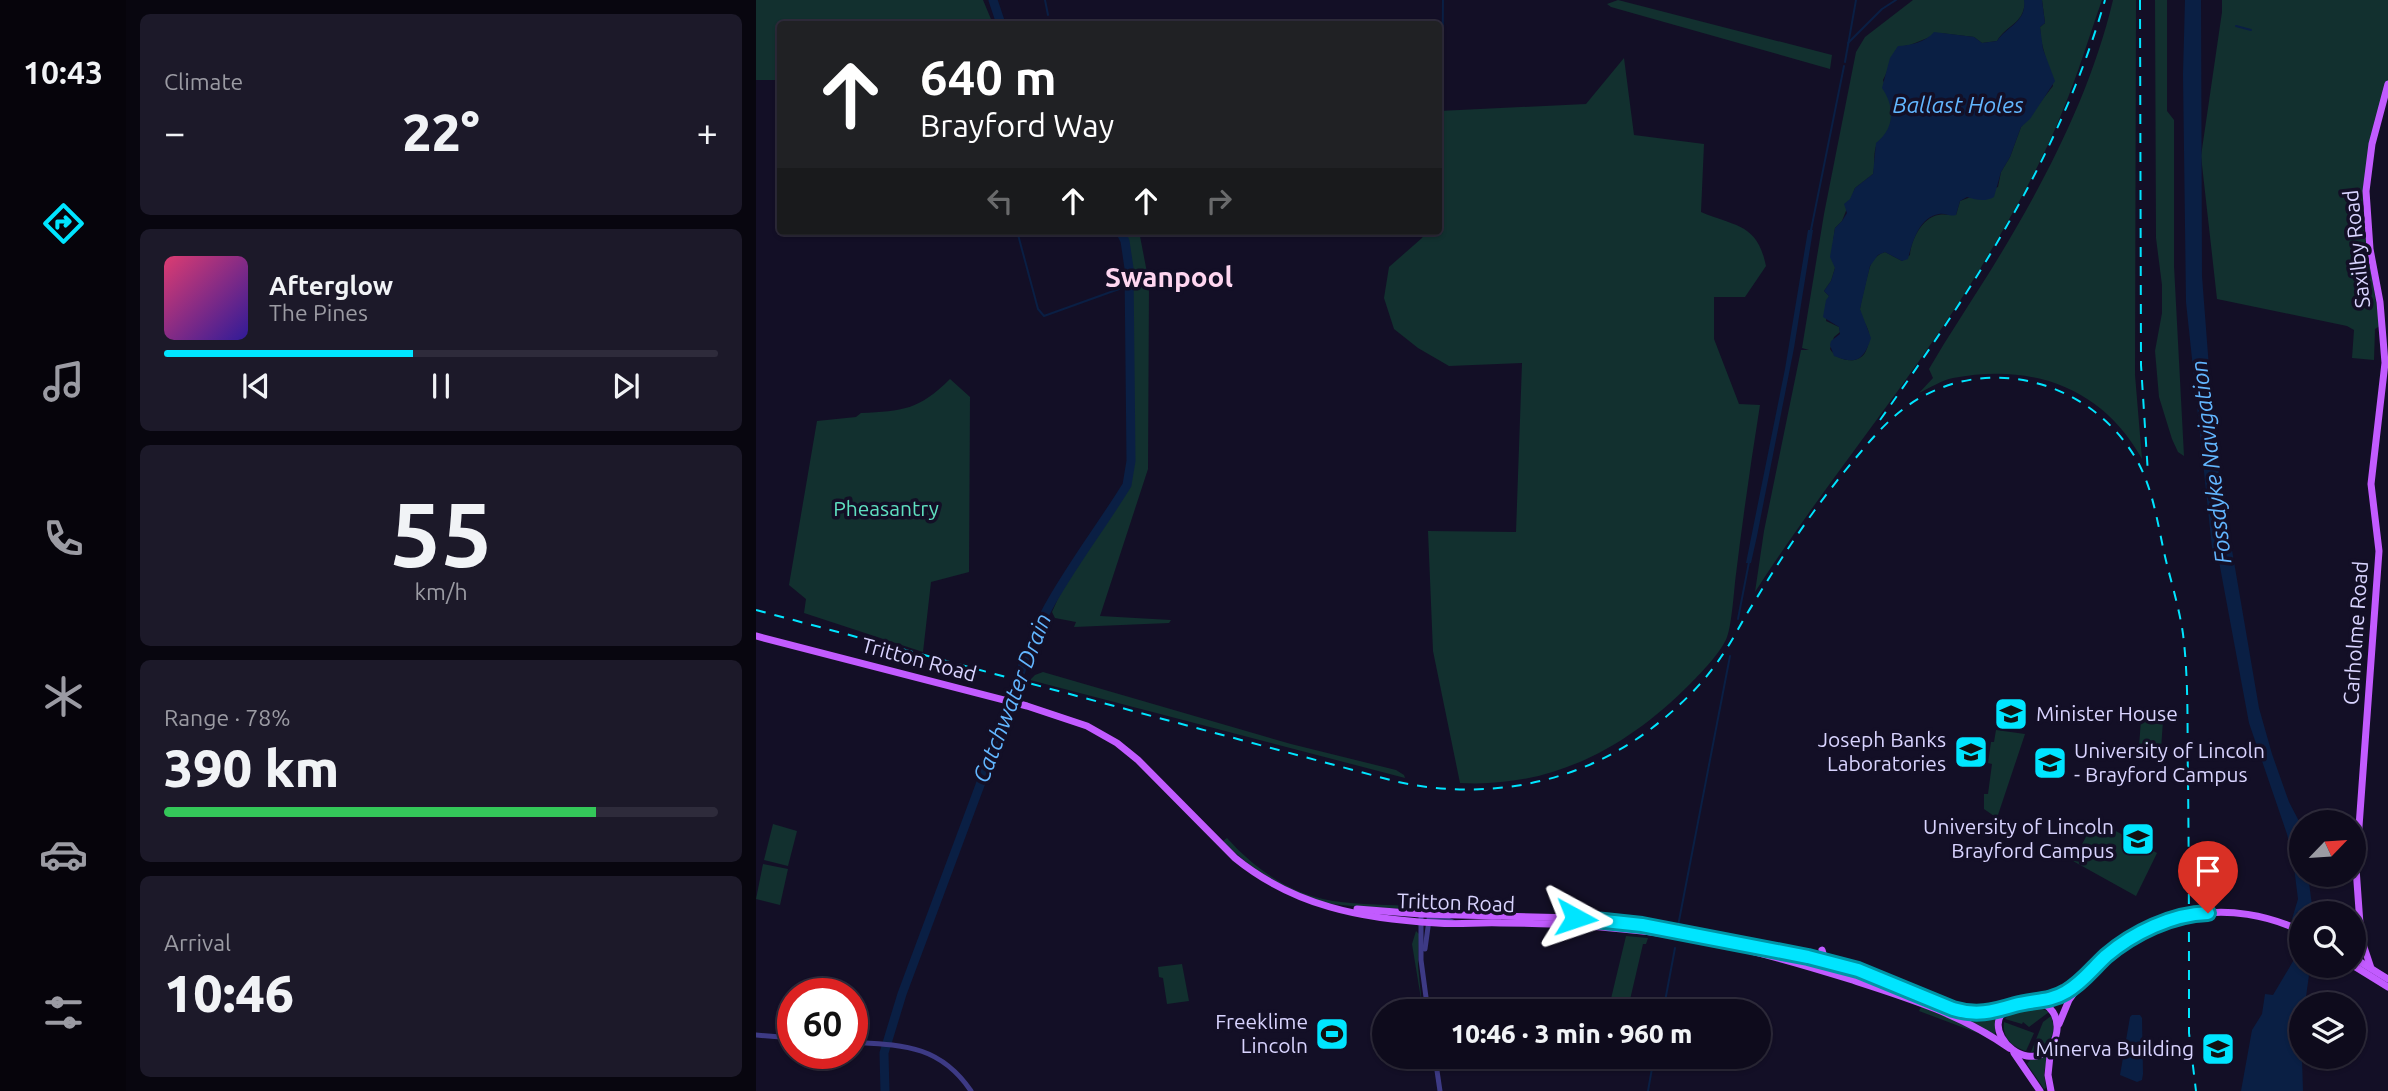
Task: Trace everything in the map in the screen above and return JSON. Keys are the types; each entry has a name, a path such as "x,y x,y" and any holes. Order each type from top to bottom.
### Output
{"main road":[{"name":"Saxilby Road","path":"2383,330 2370,249 2366,191 2373,141 2388,84"},
{"name":"Carholme Road","path":"2357,901 2356,867 2378,577 2379,551 2371,484 2384,373 2383,330"},
{"name":"Tritton Road","path":"756,636 1072,720 1117,743 1146,767 1235,858 1252,872 1301,899 1342,910 1453,922 1542,924 1645,931 1756,953 1807,965 1911,999 1964,1021 2010,1049"},
{"name":"Tritton Road","path":"1342,910 1409,912 1426,918 1576,918 1642,925 1762,946 1825,961 1858,970 1967,1013 1993,1012 2008,1007"},
{"path":"2040,1091 2002,1041 1998,1025 2008,1007 2039,1002 2063,994 2129,939 2165,922 2192,915 2224,913 2259,916 2289,927"},
{"path":"1822,950 1830,968 1870,986"},
{"path":"2366,958 2371,968 2386,983"},
{"path":"2366,966 2371,968"},
{"path":"2366,969 2386,983"},
{"path":"2051,1091 2048,1075 2052,1046 2070,1000 2085,977"},
{"path":"2039,1002 2052,1009 2059,1024"},
{"path":"2010,1049 2024,1056 2035,1056 2042,1055 2052,1046"}],"street":[{"path":"1426,918 1423,968 1427,999"},
{"path":"756,1035 777,1037"},
{"path":"868,1043 919,1049 941,1058 956,1070 971,1091"},
{"path":"1438,1069 1442,1091"}],"green space":[{"path":"756,0 983,0 992,21 777,21 777,80 756,80"},
{"path":"1618,0 1832,55 1830,69 1607,4"},
{"path":"1913,0 2025,2 2018,20 1997,41 1982,43 1974,37 1940,33 1898,47 1893,55 1883,80 1891,107 1889,127 1876,146 1873,174 1855,188 1842,221 1835,228 1835,268 1824,291 1829,296 1826,321 1839,327 1840,332 1834,337 1830,349 1848,360 1863,356 1869,343 1868,331 1860,310 1871,264 1885,252 1902,261 1910,255 1915,237 1927,220 1938,215 1956,215 1960,201 1998,187 2001,172 2010,157 2021,127 2053,86 2041,40 2040,27 2045,23 2042,0 2102,0 2056,128 2031,180 1993,247 1937,335 1755,592 1764,531 1801,350 1809,350 1802,348 1824,214 1856,52 1865,37"},
{"path":"2113,0 2136,0 2135,375 2142,459 2126,434 2107,414 2062,386 2037,378 1982,374 1949,379 1919,393 1933,378 1929,369 2008,241 2062,141 2091,72"},
{"path":"2155,0 2167,0 2167,111 2174,120 2174,266 2184,456 2178,452 2172,439 2159,397 2155,351 2162,313 2162,285 2156,238"},
{"path":"2222,0 2388,0 2388,79 2363,188 2362,218 2380,326 2375,329 2374,360 2352,358 2354,330 2347,326 2217,299 2201,156"},
{"path":"1624,58 1634,135 1704,144 1701,212 1735,224 1751,234 1762,252 1766,266 1745,297 1714,297 1714,339 1739,404 1760,405 1732,615 1724,643 1706,667 1666,706 1614,745 1557,771 1526,779 1460,783 1433,651 1428,531 1516,532 1522,363 1449,366 1418,348 1394,329 1384,298 1389,267 1424,235 1442,235 1442,111 1586,104"},
{"path":"1125,235 1140,235 1149,283 1148,469 1100,616 1171,620 1169,623 1074,627 1076,622 1055,618 1052,612 1061,592 1129,487 1133,461 1131,269"},
{"name":"Pheasantry","path":"950,379 970,397 969,572 931,582 923,652 804,613 806,599 789,585 817,421 910,407 929,397"},
{"path":"1043,672 1291,744 1396,770 1405,778 1030,680"},
{"path":"2141,719 2163,721 2161,749 2139,747"},
{"path":"1996,730 2025,734 1997,818 1984,809 1984,794 1988,794 1992,764 1988,763 1991,742 1994,742"},
{"path":"2095,820 2157,853 2136,896 2073,861"},
{"path":"773,824 797,831 788,866 764,860"},
{"path":"1227,838 1270,876 1296,890 1333,901 1406,906 1406,909 1324,903 1298,895 1244,860 1223,841"},
{"path":"763,864 788,869 780,905 756,899"},
{"path":"1416,931 1419,934 1418,966 1421,999 1421,999 1412,944"},
{"path":"1626,936 1648,938 1646,944 1643,944 1630,999 1611,999"},
{"path":"1182,964 1189,1001 1167,1004 1163,978 1159,977 1158,967"},
{"path":"2030,1006 2049,1012 2029,1027 2023,1022 2022,1024 2005,1019 2013,1010"},
{"path":"1921,1007 1967,1025 1983,1035 1919,1011"},
{"path":"1963,1015 1991,1016 1992,1020 1996,1020 1995,1035 1962,1018"},
{"path":"2051,1016 2053,1029 2050,1040 2042,1048 2031,1052 2043,1022"},
{"path":"2004,1022 2034,1033 2026,1051 2009,1041"},
{"path":"2048,1056 2044,1089 2027,1064 2030,1060"}],"water":[{"name":"Ballast Holes","path":"2024,0 2042,0 2045,23 2040,27 2043,49 2055,81 2030,119 2021,127 2010,157 2001,172 1994,197 1981,200 1967,197 1960,201 1956,215 1939,214 1926,220 1921,225 1908,259 1902,261 1885,252 1878,255 1870,266 1860,309 1871,338 1868,345 1858,359 1848,360 1834,356 1830,345 1840,334 1839,327 1823,317 1829,296 1824,291 1835,268 1830,257 1835,228 1847,213 1844,204 1850,199 1855,188 1873,174 1876,143 1890,124 1891,110 1882,88 1890,58 1898,46 1918,42 1934,32 1974,37 1982,43 1997,41 2019,19"},
{"name":"Fossdyke Navigation","path":"2185,0 2201,0 2202,276 2213,420 2219,474 2259,708 2272,754 2293,810 2289,810 2289,842 2249,723 2218,556 2213,557 2186,302 2183,74"},
{"path":"1808,230 1813,230 1794,348 1751,563 1746,563 1785,369"},
{"path":"2296,887 2310,887 2311,901 2298,899"},
{"path":"2289,968 2289,978 2309,978 2307,992 2289,992 2289,1069 2302,1069 2303,1091 2241,1091 2252,1030 2262,1014 2265,994 2273,995"},
{"path":"2132,1015 2140,1015 2142,1018 2143,1074 2142,1080 2137,1082 2120,1075"}],"waterway":[{"name":"Catchwater Drain","path":"993,0 1000,21"},
{"path":"1045,0 1048,15"},
{"path":"1442,109 1443,0"},
{"path":"1845,62 1856,0"},
{"path":"1848,43 1882,9 1896,0"},
{"path":"2236,26 2251,30"},
{"path":"1811,230 1844,66"},
{"path":"1018,235 1038,309 1044,316 1119,289"},
{"name":"Catchwater Drain","path":"885,1091 884,1053 902,994 1017,686 1025,658 1063,582 1127,485 1131,461 1129,268 1122,235"},
{"path":"1738,619 1749,562"},
{"path":"1678,926 1730,656"},
{"path":"1665,999 1675,948"},
{"path":"1648,1091 1652,1069"}],"railway":[{"path":"1880,420 1980,271 2039,167 2064,113 2105,0"},
{"path":"2140,0 2141,365 2148,474"},
{"path":"756,610 1398,782 1465,789 1531,783 1563,775 1624,747 1652,728 1690,695 1721,657 1777,566 1827,494 1871,440 1902,410 1916,400 1948,385 1981,378 2015,379 2048,387 2077,400 2104,419 2135,457 2146,479 2153,503 2179,613 2187,688 2189,1033 2196,1091"}],"place":[{"name":"Minister House","path":"2011,714"},
{"name":"Joseph Banks Laboratories","path":"1971,752"},
{"name":"University of Lincoln - Brayford Campus","path":"2050,763"},
{"name":"University of Lincoln Brayford Campus","path":"2138,839"},
{"name":"Freeklime Lincoln","path":"1332,1034"},
{"name":"Minerva Building","path":"2218,1049"}],"district":[{"name":"Swanpool","path":"1169,277"}],"route":[{"path":"1576,918 1642,925 1762,946 1858,970 1953,1009 1980,1014 2027,1002 2039,1002 2063,994 2129,939 2157,925 2208,913"}]}
